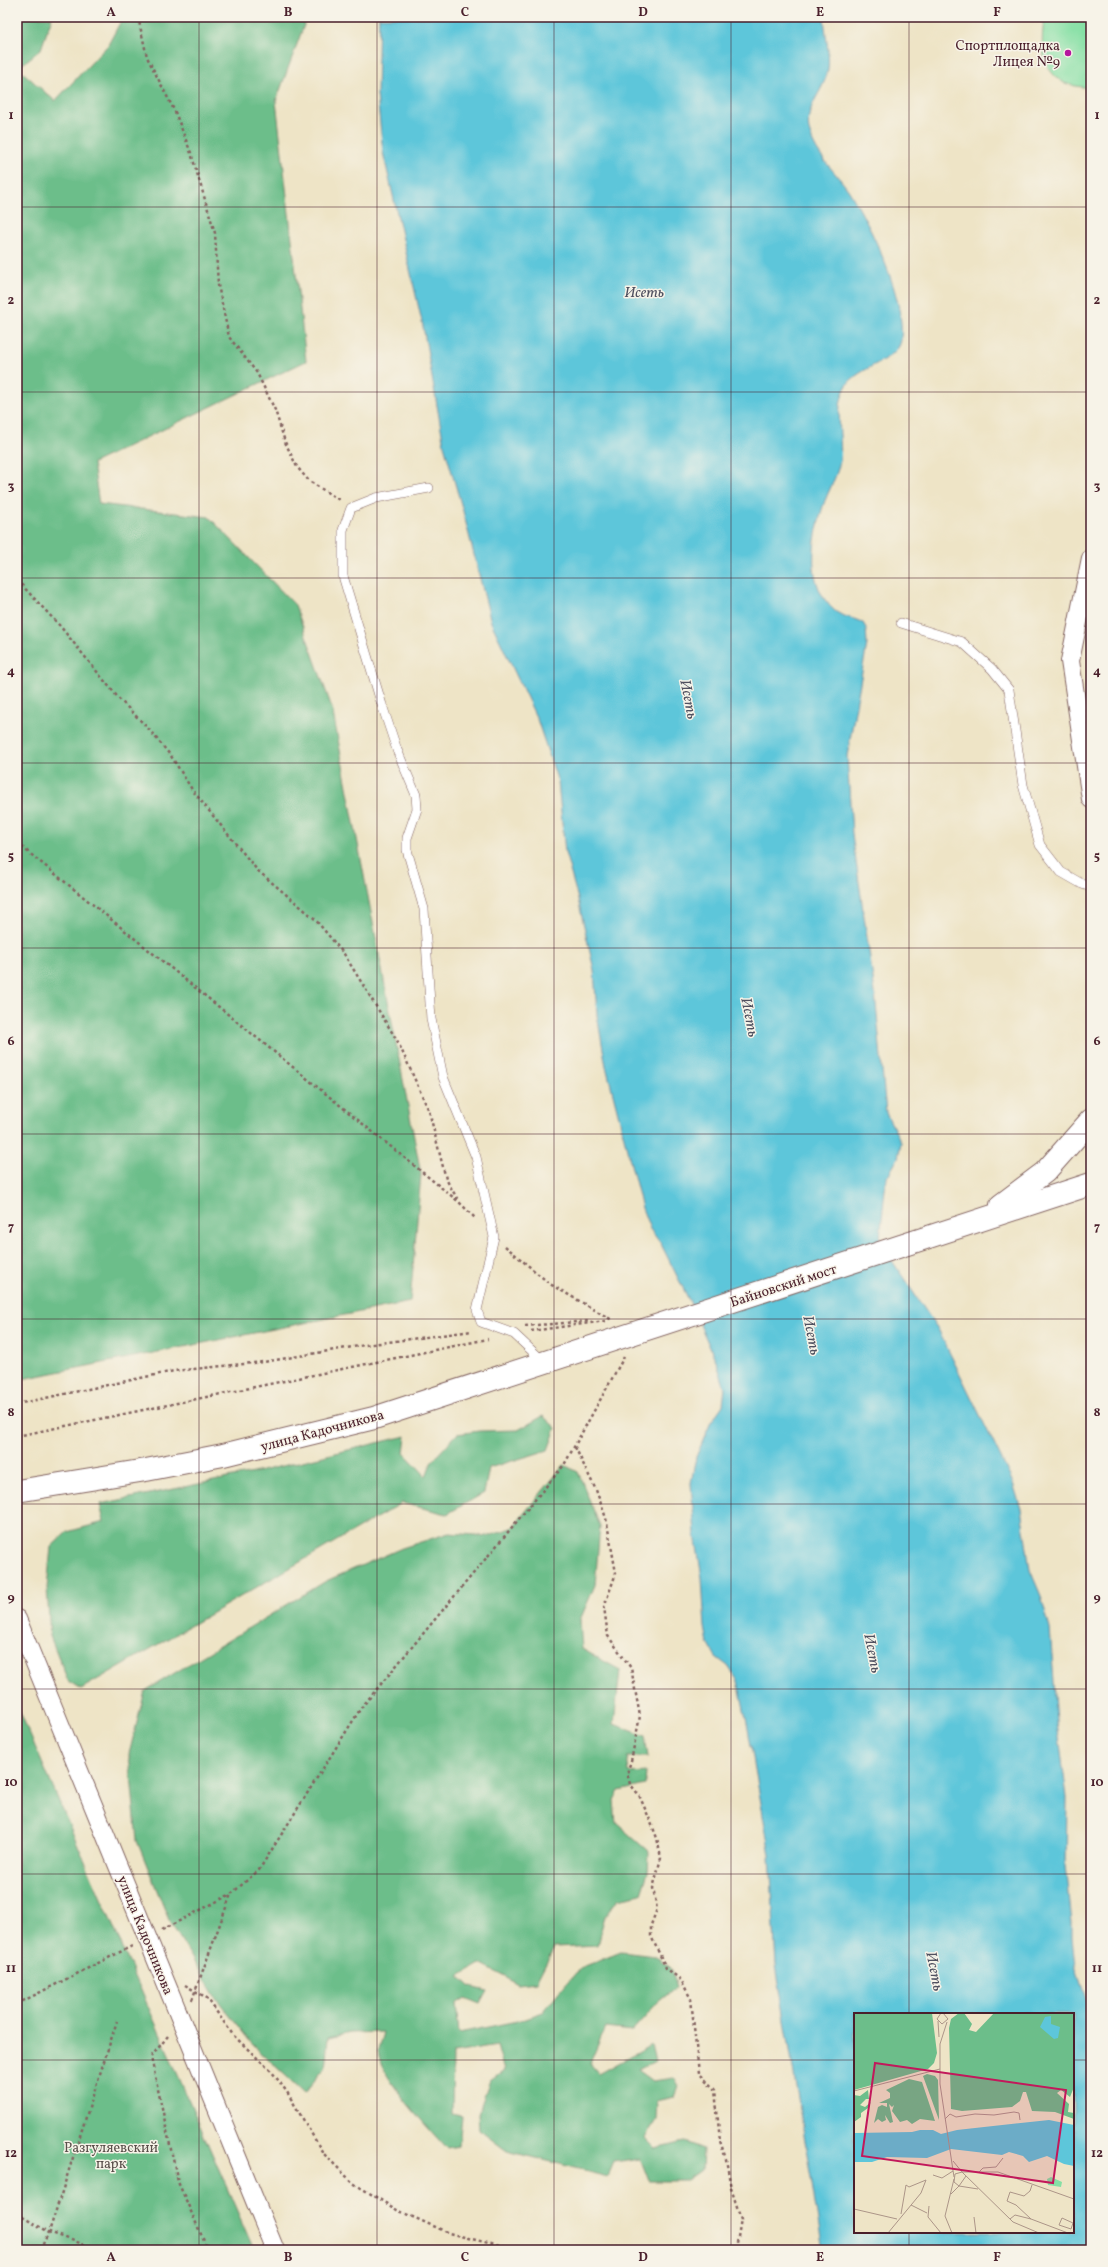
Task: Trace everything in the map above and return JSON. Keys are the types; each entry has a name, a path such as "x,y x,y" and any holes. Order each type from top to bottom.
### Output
{"main road":[{"path":"943,1234 998,1207 1026,1188 1064,1152 1091,1120"},
{"path":"943,1234 1091,1184"},
{"name":"Байновский мост","path":"618,1338 943,1234"},
{"name":"улица Кадочникова","path":"17,1492 146,1470 287,1440 374,1418 618,1338"}],"street":[{"path":"1091,558 1070,661 1091,799"},
{"name":"улица Кадочникова","path":"17,1619 275,2250"}],"lane":[{"path":"429,488 376,498 351,508 343,530 343,576 385,712 416,795 417,809 407,838 407,850 424,909 431,1019 443,1077 476,1157 494,1237 477,1310 481,1322 514,1334 545,1363"},
{"path":"901,623 962,642 992,669 1008,690 1023,785 1040,846 1061,872 1082,884 1091,887"}],"path":[{"path":"138,17 147,57 175,112 191,154 215,233 218,285 229,337 257,373 275,410 285,442 297,467 309,481 351,508"},
{"path":"17,580 60,626 120,700 147,727 171,756 193,790 257,870 314,918 344,954 398,1042 429,1111 446,1179 459,1202"},
{"path":"17,843 459,1202 494,1237 618,1338"},
{"path":"17,1404 174,1371 263,1362 366,1345 495,1328 618,1338"},
{"path":"17,1436 514,1334 618,1338"},
{"path":"17,2004 231,1894 259,1870 362,1708 564,1465 575,1447 618,1338"},
{"path":"575,1447 596,1490 606,1518 616,1573 604,1607 608,1636 631,1668 640,1716 632,1761 627,1773 630,1784 639,1795 657,1838 660,1858 653,1888 657,1909 650,1925 651,1936 666,1968 681,1980 691,1999 699,2073 715,2090 718,2107 720,2141 726,2159 731,2188 741,2219 737,2250"},
{"path":"160,1971 207,1998 233,2035 272,2072 287,2092 323,2153 353,2183 397,2210 449,2233 515,2250"},
{"path":"40,2250 49,2232 116,2021"},
{"path":"17,2214 49,2232 99,2250"}],"green space":[{"path":"17,17 52,17 41,49 18,68 55,101 108,45 123,17 307,17 276,101 306,361 93,463 99,504 209,517 295,605 332,708 421,1174 410,1302 17,1380"},
{"name":"Спортплощадка Лицея №9","path":"1045,17 1091,17 1091,88 1063,82 1050,70 1046,62 1042,44"},
{"path":"543,1416 556,1428 548,1450 489,1468 484,1493 447,1514 402,1503 81,1689 68,1681 50,1636 47,1588 51,1547 67,1532 104,1522 100,1504 253,1473 406,1436 404,1453 426,1476 432,1461 457,1434 479,1431 518,1430"},
{"path":"564,1465 578,1472 600,1526 595,1585 580,1620 582,1649 620,1670 614,1724 645,1736 648,1757 627,1757 629,1773 646,1772 645,1785 619,1791 614,1800 616,1823 649,1852 648,1872 641,1894 618,1899 605,1916 597,1945 554,1947 536,1982 518,1984 480,1964 459,1976 471,1987 487,1991 480,2004 465,1998 456,2004 459,2033 517,2021 543,2012 580,1968 621,1952 655,1956 671,1967 677,1987 658,2002 632,2031 605,2028 590,2063 599,2074 651,2045 655,2061 638,2070 653,2081 673,2078 678,2087 674,2097 657,2101 656,2120 645,2138 656,2149 685,2142 703,2149 702,2171 688,2181 649,2181 640,2158 614,2162 608,2176 507,2151 479,2130 478,2113 490,2081 504,2071 497,2046 453,2053 452,2114 462,2116 459,2146 446,2148 417,2116 396,2089 381,2063 378,2052 383,2032 350,2033 328,2038 325,2068 304,2093 252,2044 216,1998 169,1920 137,1841 129,1754 145,1691 326,1581 402,1548 449,1533 489,1536 512,1528"},
{"name":"Разгуляевский парк","path":"17,1705 254,2250 17,2250"}],"water":[{"name":"Исеть","path":"379,17 824,17 828,50 828,69 826,78 811,108 808,125 810,134 817,150 849,191 867,224 893,284 901,323 901,340 899,347 886,358 852,379 847,385 843,394 839,413 840,461 837,473 819,519 814,547 815,575 825,600 835,611 863,623 866,628 867,644 847,756 852,834 875,993 886,1113 901,1142 898,1158 886,1179 880,1238 884,1249 938,1329 1013,1483 1021,1509 1030,1570 1041,1596 1050,1629 1057,1722 1067,1798 1066,1866 1072,1922 1072,1938 1075,1966 1091,2014 1091,2250 825,2250 822,2245 776,1965 770,1855 747,1723 738,1681 728,1666 716,1657 708,1643 705,1627 702,1578 695,1534 691,1483 696,1457 711,1422 723,1405 725,1388 716,1361 690,1302 661,1244 650,1229 642,1208 606,1066 597,1015 594,970 578,899 565,852 558,782 537,719 491,622 463,511 444,445 423,326 383,152 377,95"}],"place":[{"name":"Спортплощадка Лицея №9","path":"1068,53"}]}
